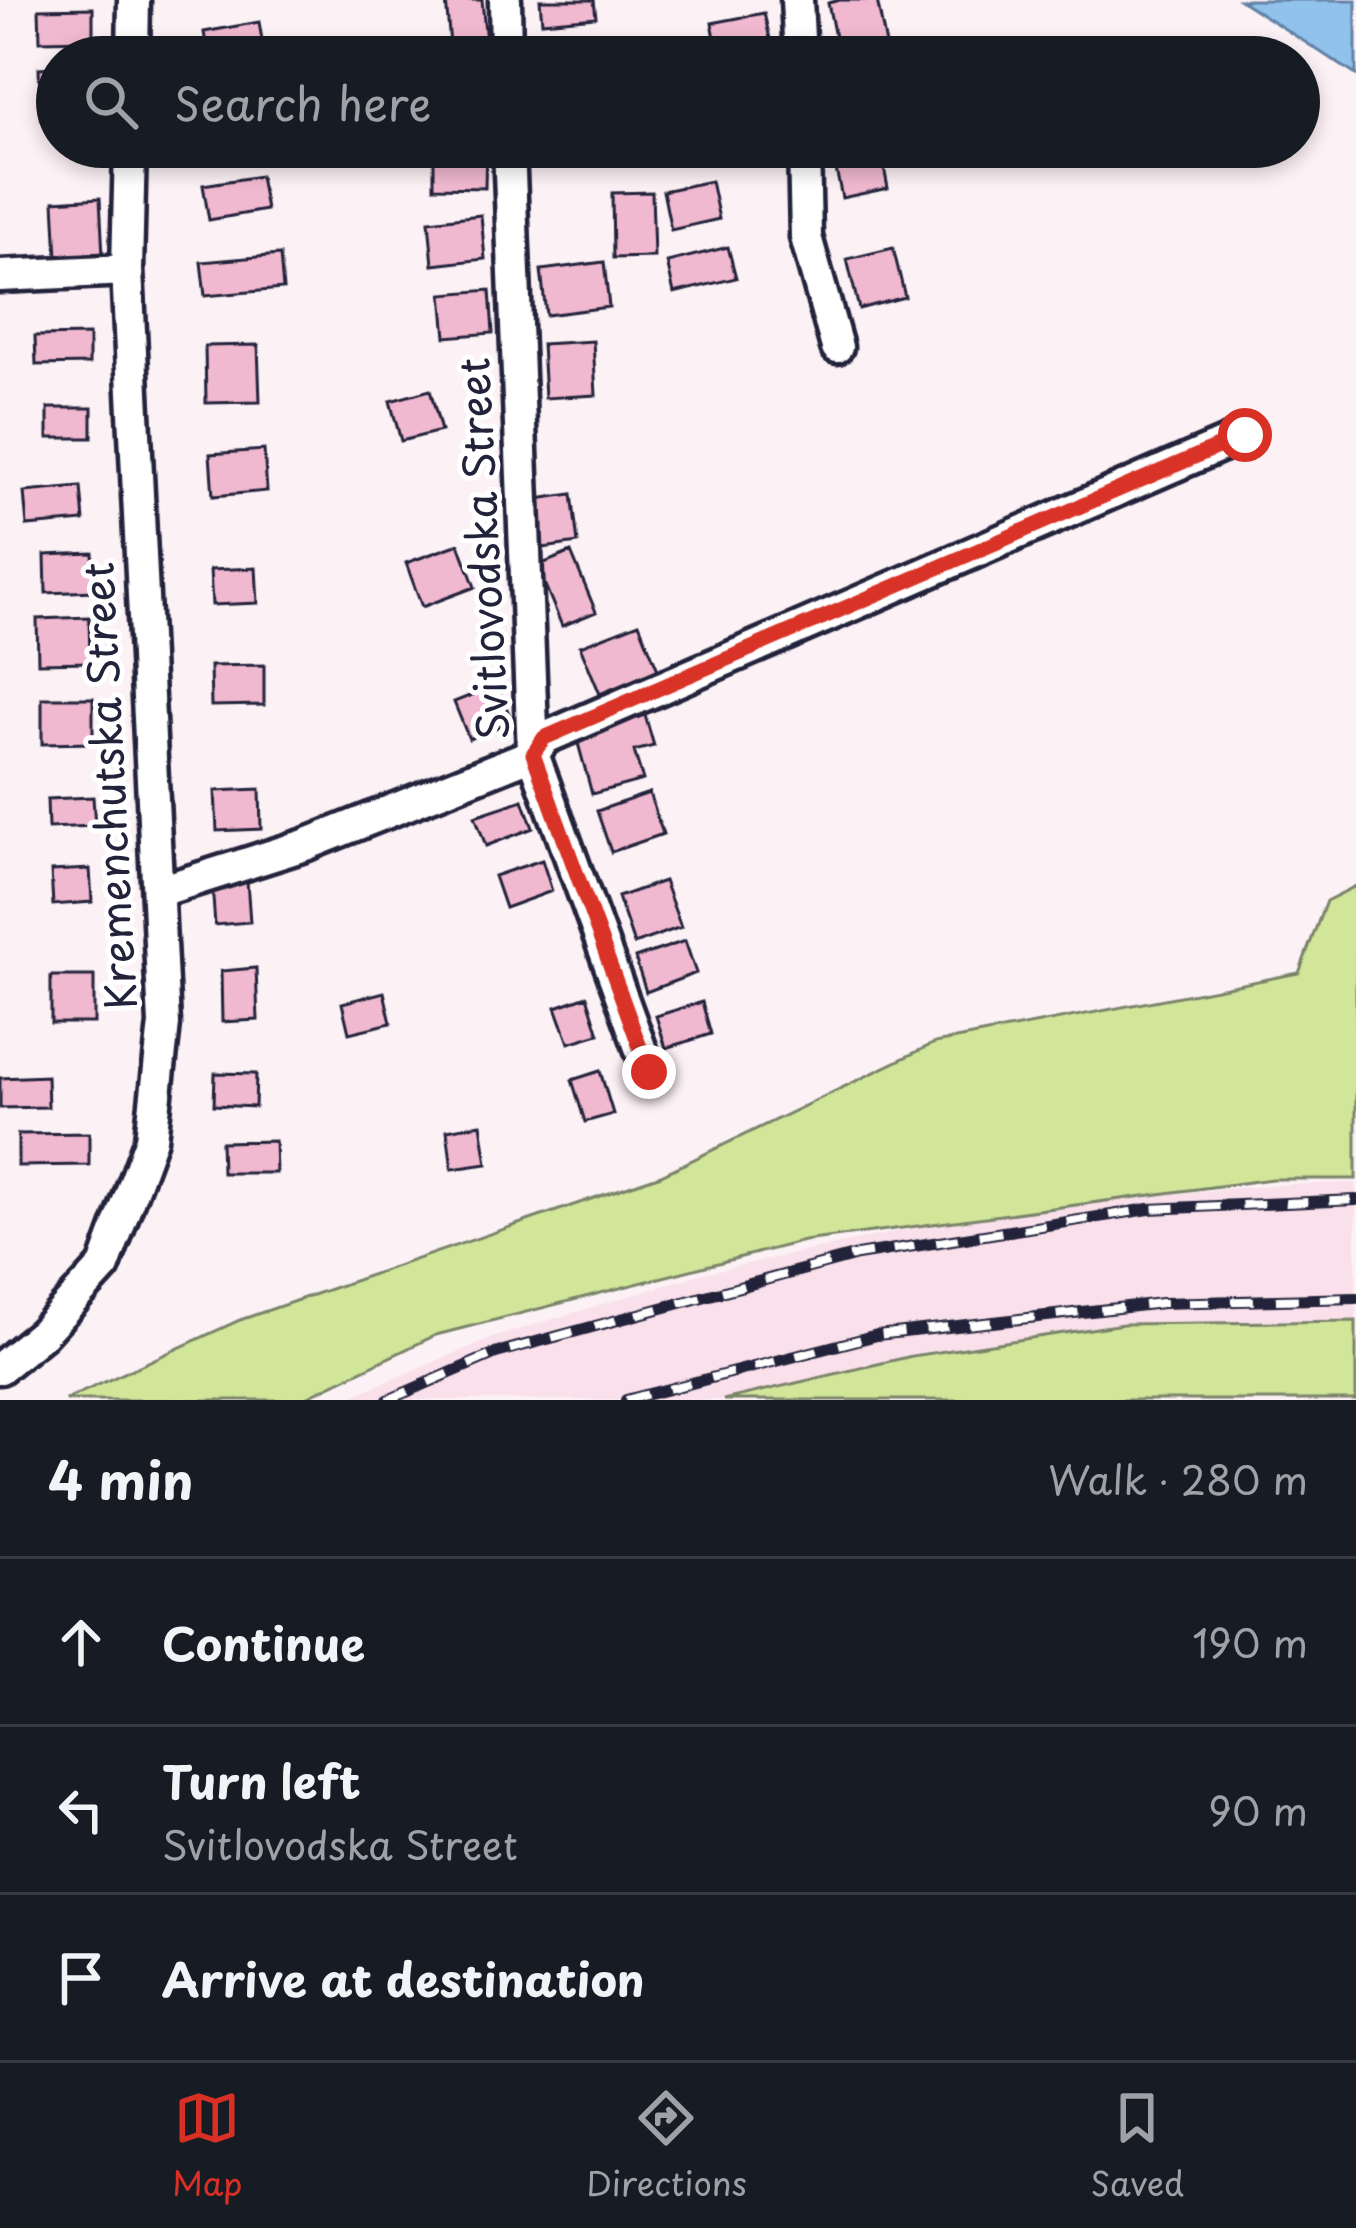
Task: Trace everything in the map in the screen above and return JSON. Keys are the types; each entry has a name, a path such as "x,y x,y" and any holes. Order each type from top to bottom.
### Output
{"street":[{"path":"133,36 134,0"},
{"path":"505,0 506,36"},
{"path":"797,0 799,36"},
{"name":"Kremenchutska Street","path":"0,1368 42,1334 104,1266 151,1139 164,1024 128,270 130,168"},
{"name":"Svitlovodska Street","path":"510,168 533,754 649,1072"},
{"path":"804,168 806,237 837,346"},
{"path":"0,276 128,270"},
{"path":"160,891 305,845 533,754 544,738 1245,435"}],"shaded area":[{"path":"1356,1183 1356,1321 1123,1324 912,1356 723,1400 342,1400 495,1337 704,1273 1008,1208 1273,1185"}],"green space":[{"path":"1356,886 1356,1179 1272,1179 804,1241 436,1335 300,1400 65,1400 240,1320 661,1175 935,1043 1299,973 1326,901"},
{"path":"1356,1321 1356,1400 723,1400 912,1356 1123,1324"}],"water":[{"path":"1240,0 1356,0 1356,75 1320,52 1320,36 1296,36"}],"building":[{"path":"446,0 482,0 485,36 449,36"},
{"path":"540,0 594,0 596,17 542,22"},
{"path":"877,0 884,36 835,36 828,3"},
{"path":"93,8 93,36 40,36 39,9"},
{"path":"764,13 769,36 715,36 712,23"},
{"path":"259,22 261,36 205,36 204,32"},
{"path":"434,168 485,168 485,188 434,187"},
{"path":"836,168 884,168 888,188 842,198"},
{"path":"260,176 266,210 209,220 203,185"},
{"path":"711,181 719,219 671,230 663,191"},
{"path":"652,192 654,257 613,258 612,193"},
{"path":"100,198 103,256 57,258 54,201"},
{"path":"481,215 485,259 433,265 429,221"},
{"path":"728,247 736,278 674,293 667,262"},
{"path":"893,248 905,297 859,309 847,259"},
{"path":"280,255 283,289 205,296 201,262"},
{"path":"604,262 609,307 546,315 541,270"},
{"path":"490,290 493,333 446,337 442,294"},
{"path":"89,335 89,364 36,365 35,336"},
{"path":"593,341 596,395 545,398 542,344"},
{"path":"258,345 260,402 206,403 205,346"},
{"path":"430,390 441,431 401,441 390,401"},
{"path":"48,408 92,408 92,438 48,438"},
{"path":"264,450 267,491 213,496 210,454"},
{"path":"81,487 84,521 27,526 24,492"},
{"path":"572,494 578,543 543,548 536,499"},
{"path":"459,544 475,587 422,607 406,563"},
{"path":"571,552 596,612 562,626 537,566"},
{"path":"93,553 95,591 46,593 45,555"},
{"path":"256,568 258,603 212,605 210,570"},
{"path":"89,617 90,662 38,663 37,619"},
{"path":"639,623 658,670 600,694 580,646"},
{"path":"264,665 264,705 211,706 210,666"},
{"path":"497,685 512,721 469,739 454,702"},
{"path":"42,698 93,698 93,743 42,744"},
{"path":"645,715 654,746 634,751 643,780 592,794 576,736"},
{"path":"260,789 261,829 217,831 215,791"},
{"path":"649,793 663,834 611,852 597,811"},
{"path":"93,797 95,826 48,828 47,799"},
{"path":"523,800 533,828 486,846 475,816"},
{"path":"542,860 552,891 505,908 494,876"},
{"path":"90,869 92,902 53,905 51,871"},
{"path":"247,881 250,922 215,925 212,884"},
{"path":"664,881 681,927 634,944 618,897"},
{"path":"685,941 696,973 646,992 635,958"},
{"path":"256,968 258,1020 222,1022 221,971"},
{"path":"51,976 94,976 94,1023 51,1023"},
{"path":"384,992 391,1023 349,1033 342,1003"},
{"path":"587,996 599,1034 569,1043 556,1007"},
{"path":"702,1002 711,1034 666,1048 656,1016"},
{"path":"600,1071 613,1114 585,1122 572,1080"},
{"path":"215,1073 256,1074 255,1107 214,1105"},
{"path":"47,1076 48,1107 0,1108 0,1078"},
{"path":"481,1124 487,1164 452,1169 447,1130"},
{"path":"89,1133 89,1165 18,1166 18,1134"},
{"path":"275,1141 276,1173 222,1173 221,1142"}],"railway":[{"path":"388,1400 496,1353 857,1255 1149,1209 1356,1200"},
{"path":"626,1400 877,1335 1162,1303 1356,1298"}],"route":[{"path":"649,1072 533,754 544,738 1245,435"}]}
